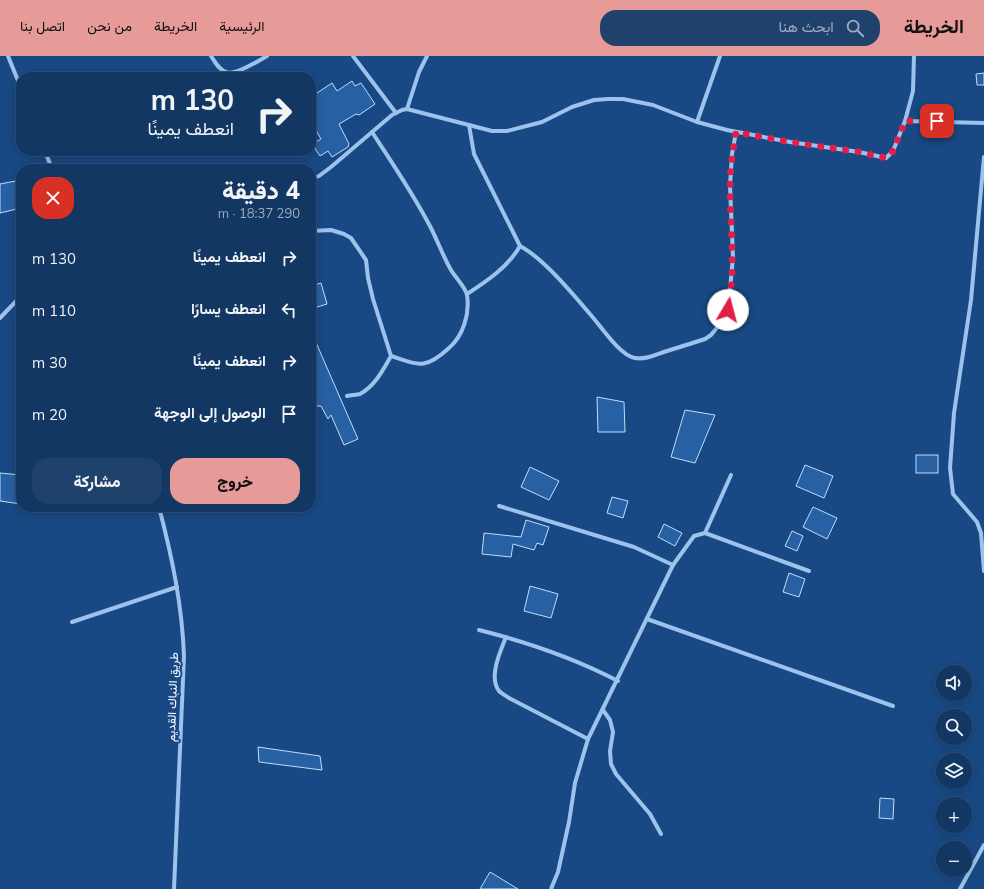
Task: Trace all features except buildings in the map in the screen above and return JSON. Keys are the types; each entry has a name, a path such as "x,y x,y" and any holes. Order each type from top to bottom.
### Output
{"street":[{"path":"8,56 16,76"},
{"path":"211,56 219,68 225,72"},
{"path":"237,72 268,56"},
{"path":"353,56 396,113"},
{"path":"406,109 419,72 427,56"},
{"path":"697,122 720,56"},
{"path":"316,177 396,113 406,109 492,131 507,131 542,122 572,107 594,100 608,99 624,99 654,106 697,122 736,132 790,142 859,152 886,158 893,151 905,121 913,91 914,56"},
{"path":"905,121 984,123"},
{"path":"469,124 474,154 520,246 530,251 555,275 617,346 626,355 634,358 648,358 705,339 720,324 728,310 733,257 730,186 732,154 736,132"},
{"path":"372,132 414,198 432,229 451,270 467,294 467,312 463,327 458,338 450,348 427,364 420,365 391,356"},
{"path":"984,157 971,300 954,413 950,468 953,494 976,522 982,532 984,571"},
{"path":"316,231 331,230 351,238 366,260 368,278 377,315 391,356 378,378 360,394 347,396"},
{"path":"467,294 489,280 511,259 520,246"},
{"path":"0,318 16,301"},
{"path":"705,533 731,475"},
{"path":"499,506 634,547 673,565"},
{"name":"طريق النباك القديم","path":"160,512 177,587 182,624 184,656 174,889"},
{"path":"551,889 558,872 569,822 575,783 588,739 618,681 673,565 694,536 705,533 809,571"},
{"path":"72,622 177,587"},
{"path":"647,619 893,706"},
{"path":"479,630 506,637 592,668 618,681"},
{"path":"506,637 495,670 495,682 499,690 509,698 588,739"},
{"path":"603,710 610,720 613,732 610,751 611,764 616,774 650,814 661,834"},
{"path":"960,889 984,845"}],"route":[{"path":"728,310 733,257 730,186 732,154 736,132 790,142 859,152 886,158 890,156 893,151 905,121 937,121"}]}
